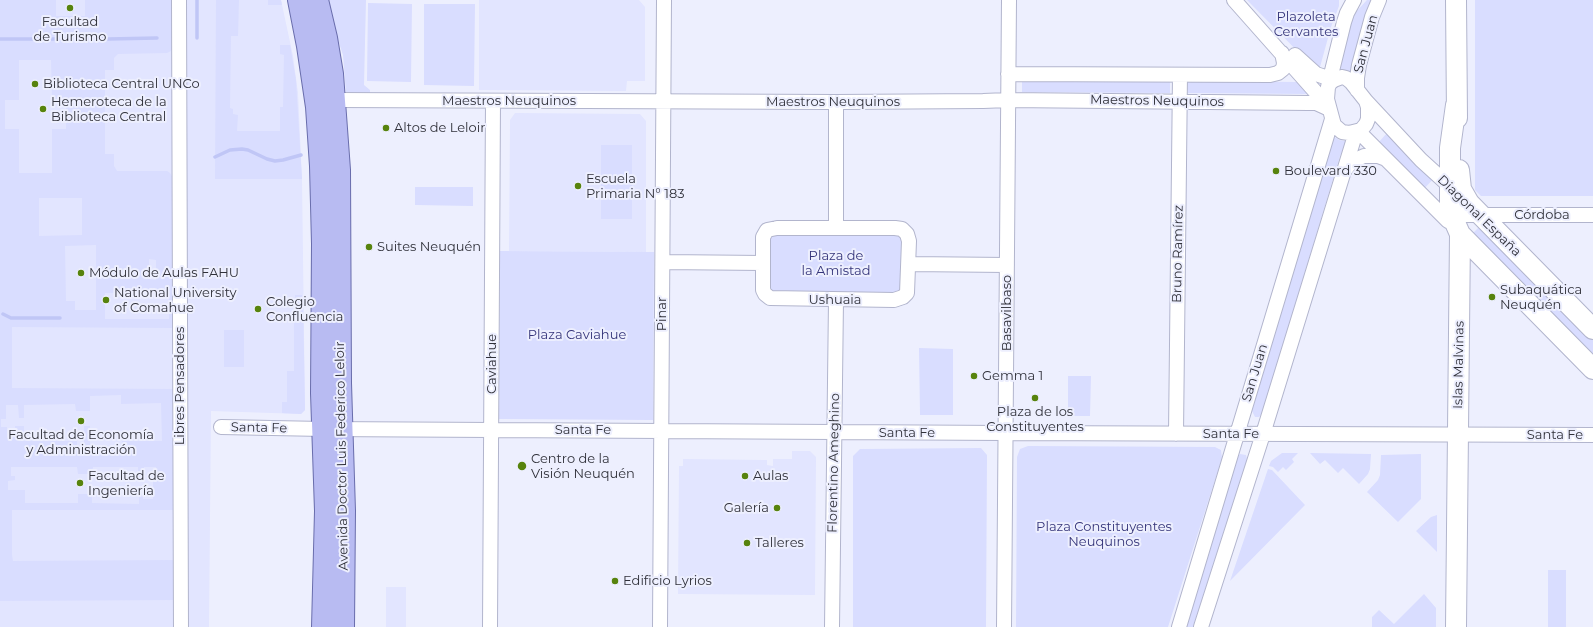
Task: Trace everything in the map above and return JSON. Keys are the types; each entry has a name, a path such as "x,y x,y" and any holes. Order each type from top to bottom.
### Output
{"main road":[{"name":"Avenida Doctor Luis Federico Leloir","path":"299,0 313,76 320,133 322,206 321,374 332,429 344,511 343,627"},
{"name":"Avenida Doctor Luis Federico Leloir","path":"316,0 330,56 335,100 340,204 340,360 332,429 326,511 323,627"},
{"name":"Islas Malvinas","path":"1456,0 1456,105 1459,140 1460,184 1474,209"},
{"name":"Islas Malvinas","path":"1456,105 1450,142 1450,204 1447,215 1460,234 1456,627"},
{"name":"Diagonal España","path":"1474,209 1593,329"},
{"name":"Diagonal España","path":"1460,234 1593,369"},
{"path":"1493,268 1492,257 1495,250 1502,246 1514,249"}],"street":[{"name":"Libres Pensadores","path":"179,0 181,627"},
{"name":"Pinar","path":"660,627 664,0"},
{"name":"Basavilbaso","path":"1004,627 1009,0"},
{"name":"Diagonal España","path":"1235,0 1282,53 1329,111 1334,125 1342,132 1350,134 1357,132 1447,215"},
{"name":"Diagonal España","path":"1235,0 1311,70 1330,82 1342,77 1351,82 1366,101 1421,160 1474,209"},
{"name":"San Juan","path":"1330,82 1346,6 1354,0"},
{"name":"San Juan","path":"1357,90 1356,78 1359,65 1372,17 1379,0"},
{"name":"Maestros Neuquinos","path":"1008,74 1275,74 1283,69 1284,63 1282,53"},
{"name":"Bruno Ramírez","path":"1176,434 1180,75"},
{"path":"1329,111 1327,99 1330,82"},
{"name":"Maestros Neuquinos","path":"335,100 664,102 1008,100 1309,102 1316,103 1329,111"},
{"name":"Caviahue","path":"490,627 493,101"},
{"path":"1357,132 1364,127 1368,119 1368,107 1366,101"},
{"path":"836,102 836,228"},
{"name":"San Juan","path":"1179,627 1329,111"},
{"name":"San Juan","path":"1201,627 1263,434 1343,172 1357,132"},
{"path":"1343,172 1351,162 1364,156 1378,156 1386,160"},
{"name":"Córdoba","path":"1447,215 1474,209 1593,215"},
{"name":"Ushuaia","path":"836,228 895,228 905,231 908,238 909,264 908,290 906,296 901,299 836,300 770,298 765,294 763,263 764,237 767,230 836,228"},
{"path":"662,262 763,263"},
{"path":"909,264 1007,265"},
{"name":"Florentino Ameghino","path":"832,627 836,300"},
{"name":"Santa Fe","path":"221,427 661,431 1593,435"}],"shaded area":[{"name":"National University of Comahue","path":"0,0 281,0 293,56 298,93 302,179 305,410 301,414 211,411 209,627 0,627"},
{"path":"479,0 639,0 645,7 645,81 627,81 626,91 479,90"},
{"name":"Escuela Primaria N° 183","path":"515,113 640,114 646,121 646,252 509,251 510,120"},
{"path":"792,451 810,451 816,457 815,595 678,594 679,466 683,466 683,459 767,460 767,465 773,466 773,459 792,459"},
{"path":"386,587 406,587 406,627 386,627"}],"green space":[{"path":"0,0 56,0 56,16 85,16 85,0 173,0 173,46 171,51 167,53 118,54 114,58 114,70 105,70 105,154 114,154 114,166 117,171 167,171 173,178 174,328 12,327 12,388 174,389 174,510 12,510 12,555 13,561 174,560 174,600 0,601","holes":["19,60 51,60 52,99 66,100 66,129 52,129 52,173 19,173 19,129 5,129 5,100 19,100","39,198 82,198 82,235 39,236","96,245 96,310 75,310 75,301 66,301 65,246","149,259 156,260 156,280 149,279","169,292 169,319 105,319 105,293","121,395 121,404 161,403 162,441 122,441 122,449 90,449 90,426 84,426 84,448 77,449 77,441 24,441 24,426 15,426 15,437 7,438 7,427 1,427 1,419 6,419 6,405 18,405 19,418 24,418 24,405 75,404 76,411 90,411 90,396","11,467 77,467 78,474 92,474 93,467 138,467 138,479 144,479 144,467 156,467 156,478 153,479 153,499 143,499 143,494 139,494 139,504 92,503 92,494 78,494 78,503 25,503 25,490 8,490 8,481 15,480 15,476 11,476"]},
{"path":"216,0 239,0 238,36 231,36 230,108 233,109 233,114 238,115 237,131 280,131 280,107 283,107 284,55 280,54 280,45 290,45 296,80 302,179 215,179"},
{"path":"268,0 281,0 282,5 268,5"},
{"path":"329,0 366,0 364,85 370,90 370,95 346,93 343,55 333,25"},
{"name":"Plazoleta Cervantes","path":"1247,0 1339,0 1339,6 1331,27 1320,67 1314,68"},
{"path":"1367,0 1374,0 1352,75 1335,72 1354,14"},
{"path":"1475,0 1593,0 1593,196 1481,196 1475,190"},
{"path":"368,3 412,4 411,82 367,81"},
{"path":"424,4 475,4 474,86 424,85"},
{"path":"1022,81 1170,82 1170,93 1022,92"},
{"path":"1188,81 1298,82 1310,94 1188,93"},
{"path":"1387,133 1434,178 1423,190 1378,143"},
{"path":"1333,136 1339,140 1345,141 1345,146 1340,156 1262,414 1259,417 1255,417 1252,411"},
{"path":"601,145 632,145 632,219 601,219"},
{"path":"415,187 473,187 473,206 415,205"},
{"path":"1482,224 1593,336 1593,362 1469,237"},
{"name":"Plaza de la Amistad","path":"774,234 893,234 899,236 902,242 901,289 893,293 774,292 770,285 770,240"},
{"name":"Plaza Caviahue","path":"500,251 654,252 653,420 499,419"},
{"path":"295,295 303,295 305,410 301,414 282,413 282,402 287,402 287,371 294,371 294,320 299,320 299,314 295,313"},
{"path":"224,330 244,330 244,367 224,367"},
{"path":"919,348 953,349 953,415 920,415"},
{"path":"1068,376 1091,376 1090,416 1068,416"},
{"name":"Plaza Constituyentes Neuquinos","path":"1028,446 1215,447 1221,450 1222,458 1168,627 1016,627 1017,457 1020,449"},
{"path":"981,448 987,455 986,627 853,627 853,456 860,449"},
{"path":"1282,453 1298,453 1292,459 1294,462 1286,470 1283,467 1278,472 1273,467 1269,466 1271,461"},
{"path":"1310,453 1371,454 1370,469 1368,474 1359,484 1343,468 1338,473 1325,460 1320,464"},
{"path":"1240,454 1246,455 1247,459 1193,627 1185,627 1238,456"},
{"path":"1421,454 1421,499 1398,522 1367,492 1378,480 1380,475 1381,455"},
{"path":"1268,469 1272,470 1305,505 1230,581"},
{"path":"1437,515 1437,552 1416,531 1431,517"},
{"path":"1548,570 1566,570 1566,627 1548,627"},
{"path":"1424,594 1436,608 1436,627 1372,627 1372,617 1379,610 1394,624"}],"waterway":[{"path":"197,0 197,38"},
{"path":"108,39 157,38"},
{"path":"0,39 102,39"},
{"path":"215,157 230,150 242,149 275,161 301,155"},
{"path":"3,314 11,318 60,318"}],"place":[{"name":"Facultad de Turismo","path":"70,8"},
{"name":"Biblioteca Central UNCo","path":"35,84"},
{"name":"Hemeroteca de la Biblioteca Central","path":"43,109"},
{"name":"Altos de Leloir","path":"386,128"},
{"name":"Boulevard 330","path":"1276,171"},
{"name":"Escuela Primaria N° 183","path":"578,186"},
{"name":"Suites Neuquén","path":"369,247"},
{"name":"Módulo de Aulas FAHU","path":"81,273"},
{"name":"Subaquática Neuquén","path":"1492,297"},
{"name":"National University of Comahue","path":"106,300"},
{"name":"Colegio Confluencia","path":"258,309"},
{"name":"Gemma 1","path":"974,376"},
{"name":"Plaza de los Constituyentes","path":"1035,398"},
{"name":"Facultad de Economía y Administración","path":"81,421"},
{"name":"Centro de la Visión Neuquén","path":"522,466"},
{"name":"Aulas","path":"745,476"},
{"name":"Facultad de Ingeniería","path":"80,483"},
{"name":"Galería","path":"777,508"},
{"name":"Talleres","path":"747,543"},
{"name":"Edificio Lyrios","path":"615,581"}]}
